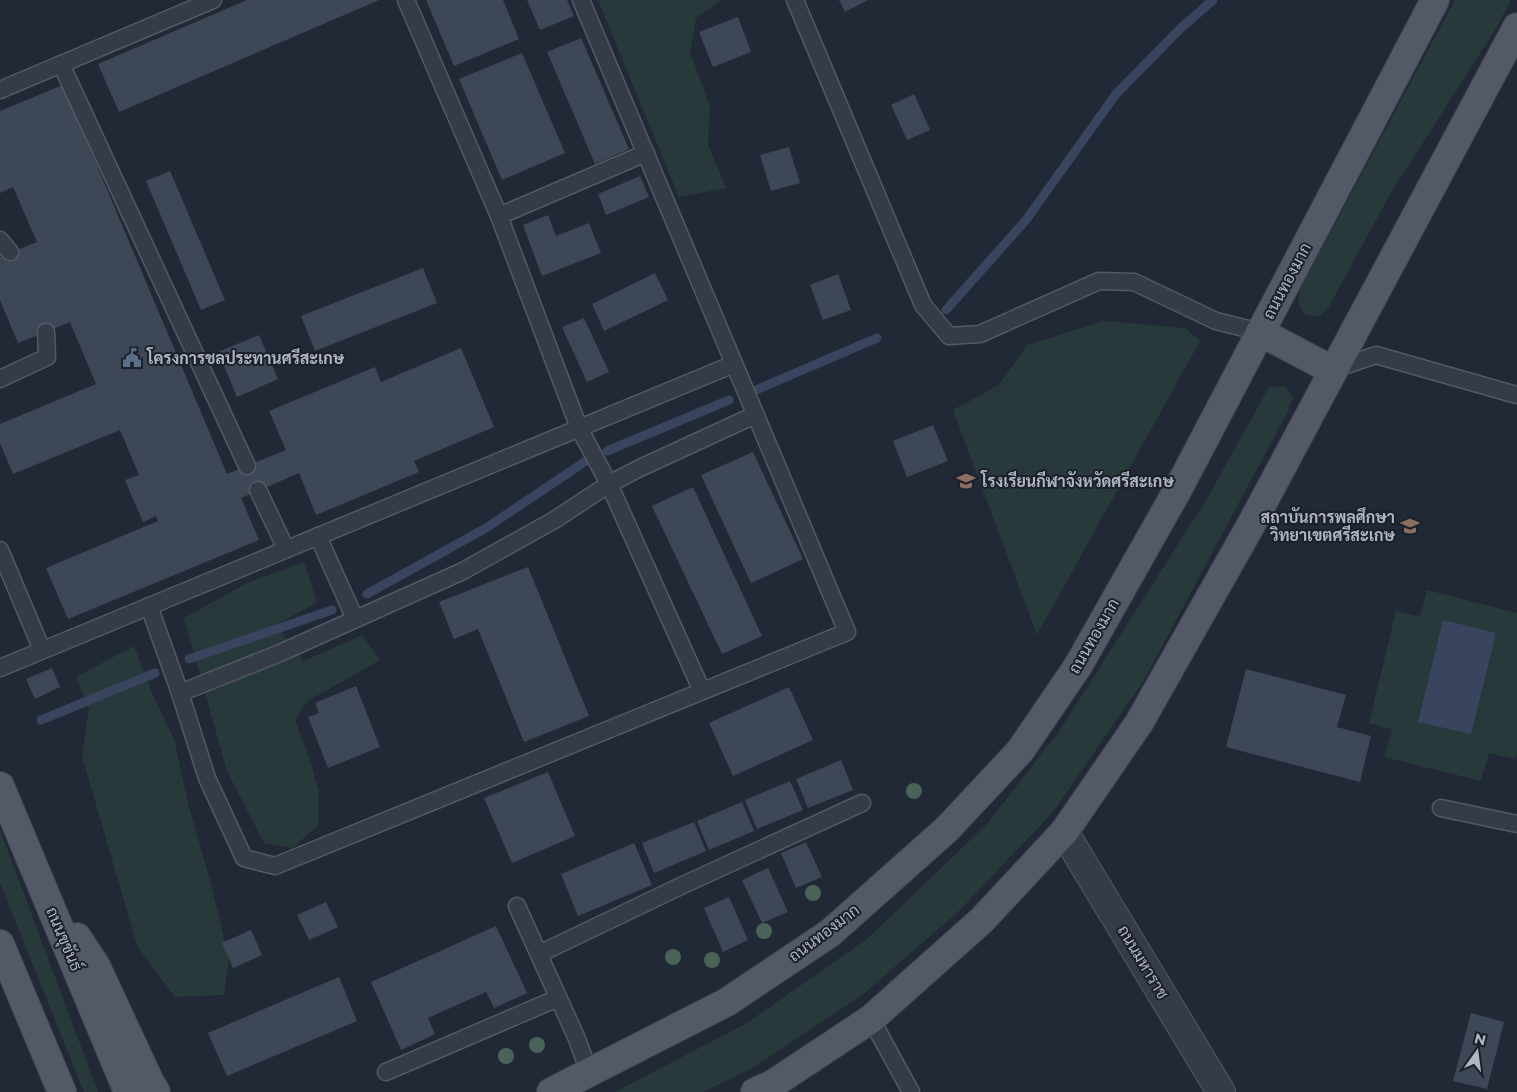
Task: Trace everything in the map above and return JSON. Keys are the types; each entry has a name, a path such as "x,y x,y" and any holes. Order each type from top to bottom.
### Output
{"main road":[{"name":"ถนนทองมาก","path":"551,1092 727,1002 830,933 947,829 1020,751 1078,666 1177,491 1435,0"},
{"path":"754,1092 773,1084 871,1018 982,920 1064,832 1138,723 1252,523 1332,370 1517,27"},
{"path":"1260,332 1332,370"},
{"name":"ถนนขุขันธ์","path":"0,786 128,1092"},
{"path":"34,868 96,966 156,1092"},
{"path":"1,952 62,1092"}],"street":[{"name":"ถนนมหาราช","path":"1064,832 1221,1092"}],"lane":[{"path":"0,90 213,0"},
{"path":"406,0 499,216 579,428 609,484 702,691"},
{"path":"149,606 180,693 206,778 244,858 275,866 847,632 581,0"},
{"path":"795,0 923,305 948,336 980,334 1099,281 1134,282 1216,321 1260,332"},
{"path":"61,64 247,466"},
{"path":"499,216 646,153"},
{"path":"0,379 47,358 46,332"},
{"path":"1332,370 1376,355 1517,395"},
{"path":"0,668 734,364"},
{"path":"180,693 280,653 463,571 556,519 609,484 755,415"},
{"path":"258,490 286,549"},
{"path":"318,536 355,619"},
{"path":"0,550 42,650"},
{"path":"539,954 682,885 862,803"},
{"path":"1441,808 1517,824"},
{"path":"517,906 589,1072"},
{"path":"386,1072 558,998"},
{"path":"871,1018 911,1092"}],"shaded area":[{"path":"598,0 721,0 696,18 690,52 710,107 708,145 726,188 679,197"},
{"path":"1455,0 1511,0 1493,33 1390,194 1328,308 1319,316 1306,315 1298,303 1300,289"},
{"path":"1104,321 1185,328 1200,341 1037,635 953,410 999,385 1027,345"},
{"path":"1285,386 1293,397 1287,413 1144,680 1053,812 957,913 861,996 752,1068 703,1092 615,1092 747,1023 867,939 987,824 1058,733 1208,497 1269,387"},
{"path":"304,562 317,603 275,625 304,661 362,635 380,660 308,701 295,719 319,792 318,826 292,848 264,843 227,771 184,618 247,583"},
{"path":"1427,590 1517,613 1517,753 1515,759 1489,753 1481,781 1384,757 1392,729 1369,723 1396,611 1420,617"},
{"path":"134,646 152,693 174,739 189,807 210,880 229,958 224,995 175,997 137,946 82,756 89,708 76,677"},
{"path":"0,830 98,1092 84,1092 0,883"}],"water":[{"path":"1443,620 1496,633 1471,734 1418,722"}],"building":[{"path":"247,0 379,0 119,112 98,64"},
{"path":"426,0 503,0 519,39 454,66"},
{"path":"527,0 567,0 574,16 540,30"},
{"path":"839,0 868,0 845,12"},
{"path":"738,17 751,52 713,67 699,32"},
{"path":"581,38 629,149 595,164 547,52"},
{"path":"522,53 565,153 502,180 459,79"},
{"name":"โครงการชลประทานศรีสะเกษ","path":"63,85 227,474 286,450 269,411 375,367 381,382 461,348 494,427 414,461 419,472 316,515 299,473 241,498 259,540 68,619 46,568 158,521 156,516 143,522 125,480 139,475 120,430 13,474 0,443 0,424 96,384 70,322 18,343 0,300 0,257 37,242 13,187 0,193 0,111"},
{"path":"914,94 930,130 907,140 891,105"},
{"path":"789,147 800,183 771,191 760,155"},
{"path":"170,171 225,300 201,310 146,181"},
{"path":"640,176 649,197 606,215 598,194"},
{"path":"548,215 556,236 589,223 601,253 542,276 523,225"},
{"path":"423,268 437,303 315,351 301,316"},
{"path":"655,273 668,300 604,331 592,304"},
{"path":"838,274 851,310 823,320 810,285"},
{"path":"584,318 609,372 587,382 562,327"},
{"path":"259,335 278,379 237,397 218,352"},
{"path":"933,425 948,461 907,477 893,441"},
{"path":"753,452 803,559 751,583 701,475"},
{"path":"693,487 762,636 722,654 652,506"},
{"path":"528,567 589,716 524,742 478,629 454,639 439,602"},
{"path":"52,668 60,687 35,699 26,679"},
{"path":"1246,669 1346,695 1337,727 1371,736 1360,782 1226,747"},
{"path":"356,686 380,747 328,768 308,717 319,713 315,703"},
{"path":"789,687 813,740 733,776 709,723"},
{"path":"841,760 853,790 808,808 796,779"},
{"path":"548,772 575,836 512,863 484,798"},
{"path":"790,781 803,810 757,829 745,800"},
{"path":"742,802 754,831 709,850 697,821"},
{"path":"694,822 706,851 654,873 642,843"},
{"path":"806,842 822,877 796,888 781,853"},
{"path":"634,843 652,885 578,916 561,874"},
{"path":"768,868 788,912 762,923 742,880"},
{"path":"729,897 748,940 723,952 704,908"},
{"path":"326,902 338,927 309,940 297,915"},
{"path":"496,926 527,993 494,1008 486,992 428,1018 435,1034 401,1050 371,982"},
{"path":"251,930 262,955 233,968 222,943"},
{"path":"339,977 357,1021 227,1076 208,1033"},
{"path":"1471,1013 1504,1022 1487,1089 1453,1081"}],"waterway":[{"path":"946,310 1026,220 1116,94 1181,28 1213,0"},
{"path":"756,390 877,338"},
{"path":"607,451 729,400"},
{"path":"367,594 486,528 586,461"},
{"path":"189,659 332,610"},
{"path":"41,720 155,673"}],"place":[{"name":"โครงการชลประทานศรีสะเกษ","path":"132,358"},
{"name":"โรงเรียนกีฬาจังหวัดศรีสะเกษ","path":"966,481"},
{"name":"สถาบันการพลศึกษา วิทยาเขตศรีสะเกษ","path":"1410,526"}]}
